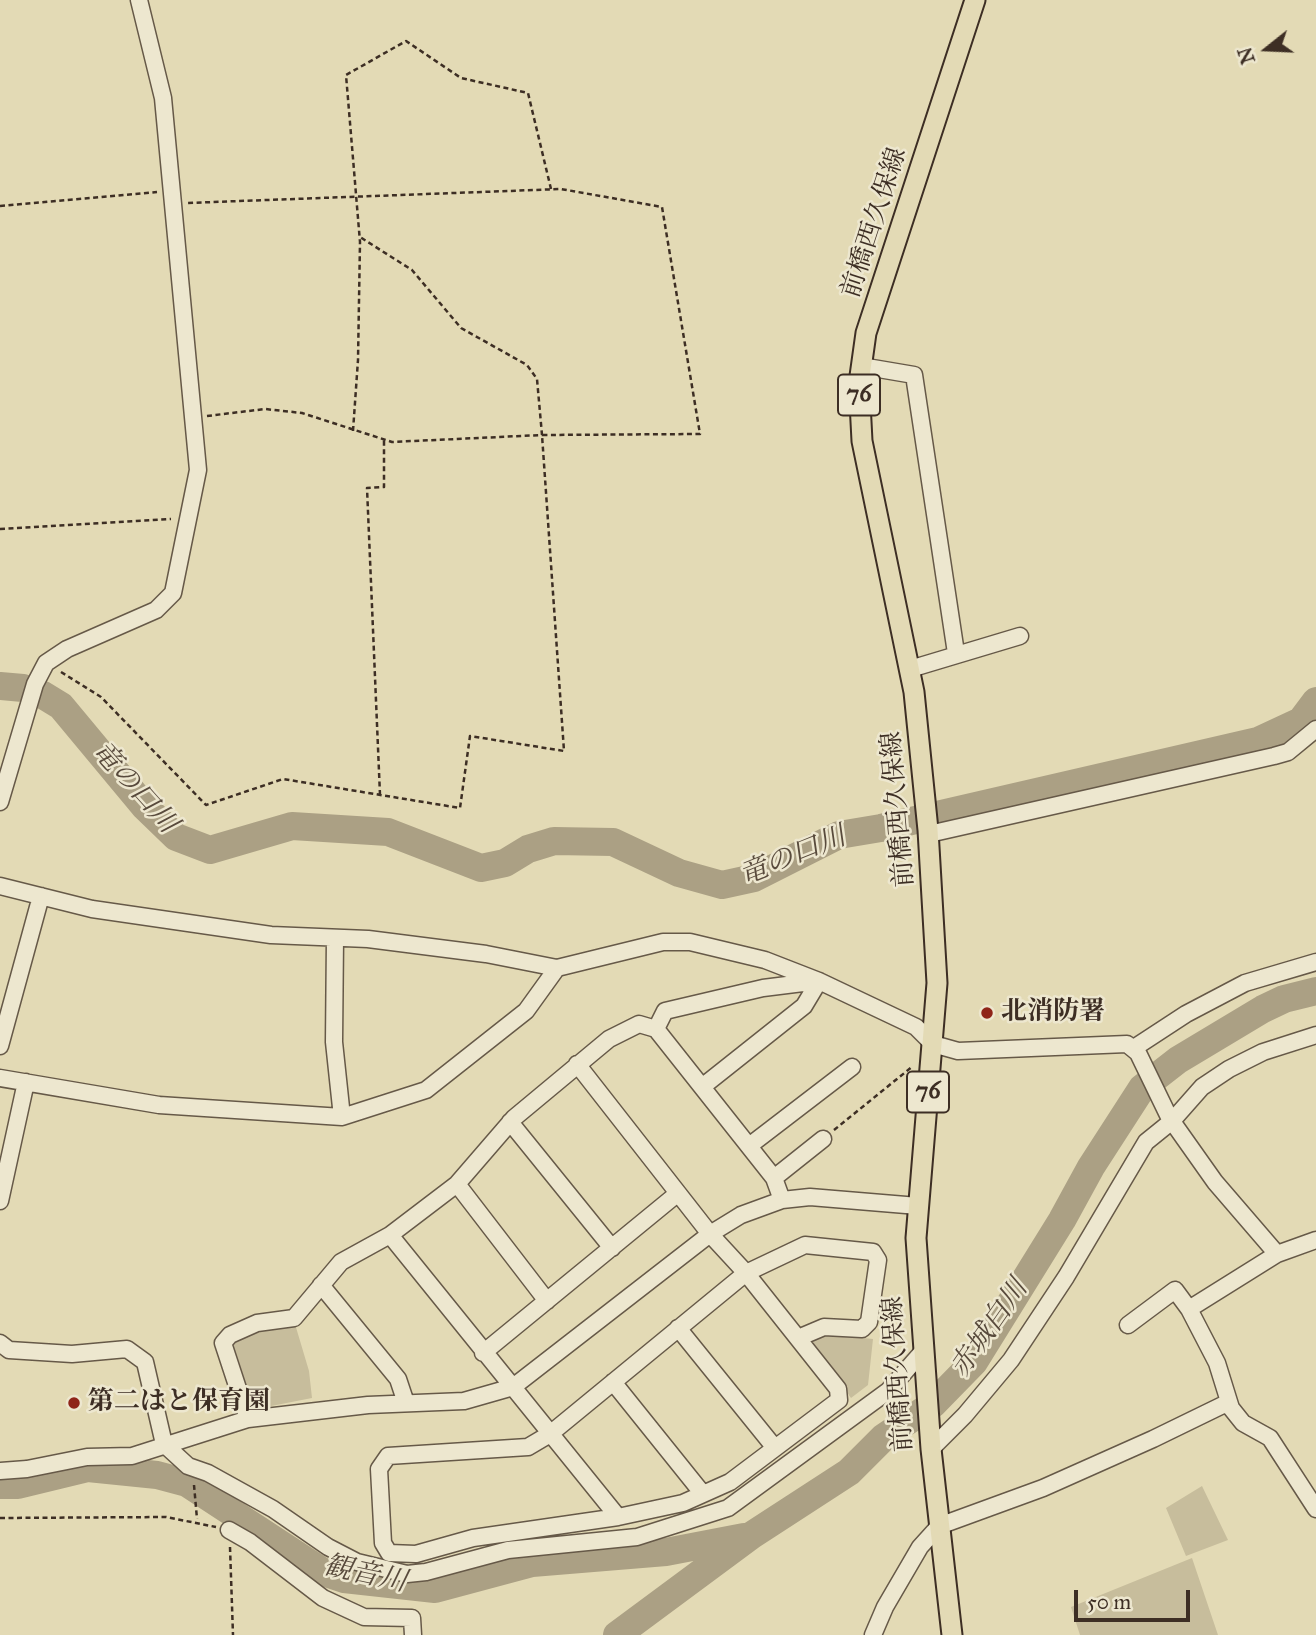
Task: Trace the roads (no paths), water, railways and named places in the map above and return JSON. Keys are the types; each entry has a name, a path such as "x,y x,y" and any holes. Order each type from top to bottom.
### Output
{"main road":[{"name":"前橋西久保線","path":"952,1635 931,1447 916,1238 937,983 929,832 910,669 859,415 861,366 866,333 975,0"}],"street":[{"path":"0,802 35,684 46,663 67,649 156,611 173,593 198,470 163,98 139,0"},
{"path":"861,366 914,375 956,653"},
{"path":"910,669 956,653 1020,636"},
{"path":"929,832 1274,757 1288,752 1316,729"},
{"path":"0,886 92,909 271,935 335,937 486,954 558,968 663,942 690,942 765,960 819,981 916,1027 933,1044 958,1051 1127,1044 1136,1051 1170,1119 1215,1182 1277,1254"},
{"path":"0,1046 41,896"},
{"path":"335,937 334,1042 342,1117"},
{"path":"1136,1051 1186,1014 1245,982 1316,962"},
{"path":"0,1078 159,1105 342,1117 426,1090 526,1011 558,968"},
{"path":"656,1029 665,1011 763,988 819,981"},
{"path":"702,1087 804,1006 819,981"},
{"path":"248,1419 223,1343 230,1335 257,1323 294,1318 341,1262 390,1235 457,1184 510,1122 609,1039 639,1024 656,1029 774,1178 782,1200"},
{"path":"931,1447 965,1415 1011,1360 1052,1299 1146,1142 1202,1087 1229,1069 1263,1052 1316,1035"},
{"path":"577,1064 677,1194 746,1273 838,1389 839,1400 730,1482 683,1503 618,1517 473,1538 416,1554 389,1553 383,1543 379,1469 388,1456 528,1447 550,1434 746,1273 805,1245 873,1252 878,1260 869,1322 862,1329 824,1327 798,1338"},
{"path":"749,1146 852,1067"},
{"path":"0,1200 26,1083"},
{"path":"510,1122 612,1248"},
{"path":"774,1178 823,1139"},
{"path":"457,1184 547,1301"},
{"path":"484,1353 677,1194"},
{"path":"0,1471 27,1469 87,1457 132,1456 248,1419 464,1401 513,1387 710,1234 741,1215 782,1200 810,1197 918,1206"},
{"path":"390,1235 618,1517"},
{"path":"1189,1309 1277,1254 1316,1240"},
{"path":"321,1285 398,1379 406,1404"},
{"path":"1128,1325 1175,1290 1189,1309 1217,1363 1229,1402 1243,1423 1270,1438 1316,1509"},
{"path":"678,1328 775,1448"},
{"path":"0,1343 9,1350 72,1354 127,1349 145,1362 164,1444 188,1466 262,1503 357,1562 407,1574 426,1572 508,1550 637,1537 728,1508 888,1391 924,1352"},
{"path":"612,1382 703,1494"},
{"path":"873,1635 885,1606 920,1547 939,1526 1055,1482 1153,1440 1229,1402"},
{"path":"229,1530 250,1542 323,1598 363,1617 412,1618 413,1635"}],"waterway":[{"name":"竜の口川","path":"0,686 23,688 43,695 61,706 145,807 176,837 210,850 292,826 388,832 481,868 505,863 528,849 554,841 613,842 679,873 722,885 754,878 839,835 881,828 1258,741 1301,721 1316,701"},
{"name":"赤城白川","path":"617,1635 752,1535 849,1472 884,1437 933,1404 974,1362 1062,1220 1091,1167 1142,1088 1178,1060 1263,1009 1284,999 1316,991"},
{"name":"観音川","path":"0,1485 18,1485 88,1468 157,1475 187,1483 323,1572 344,1579 435,1589 532,1563 666,1552 744,1537"}],"place":[{"name":"北消防署","path":"987,1013"},
{"name":"第二はと保育園","path":"74,1403"}]}
